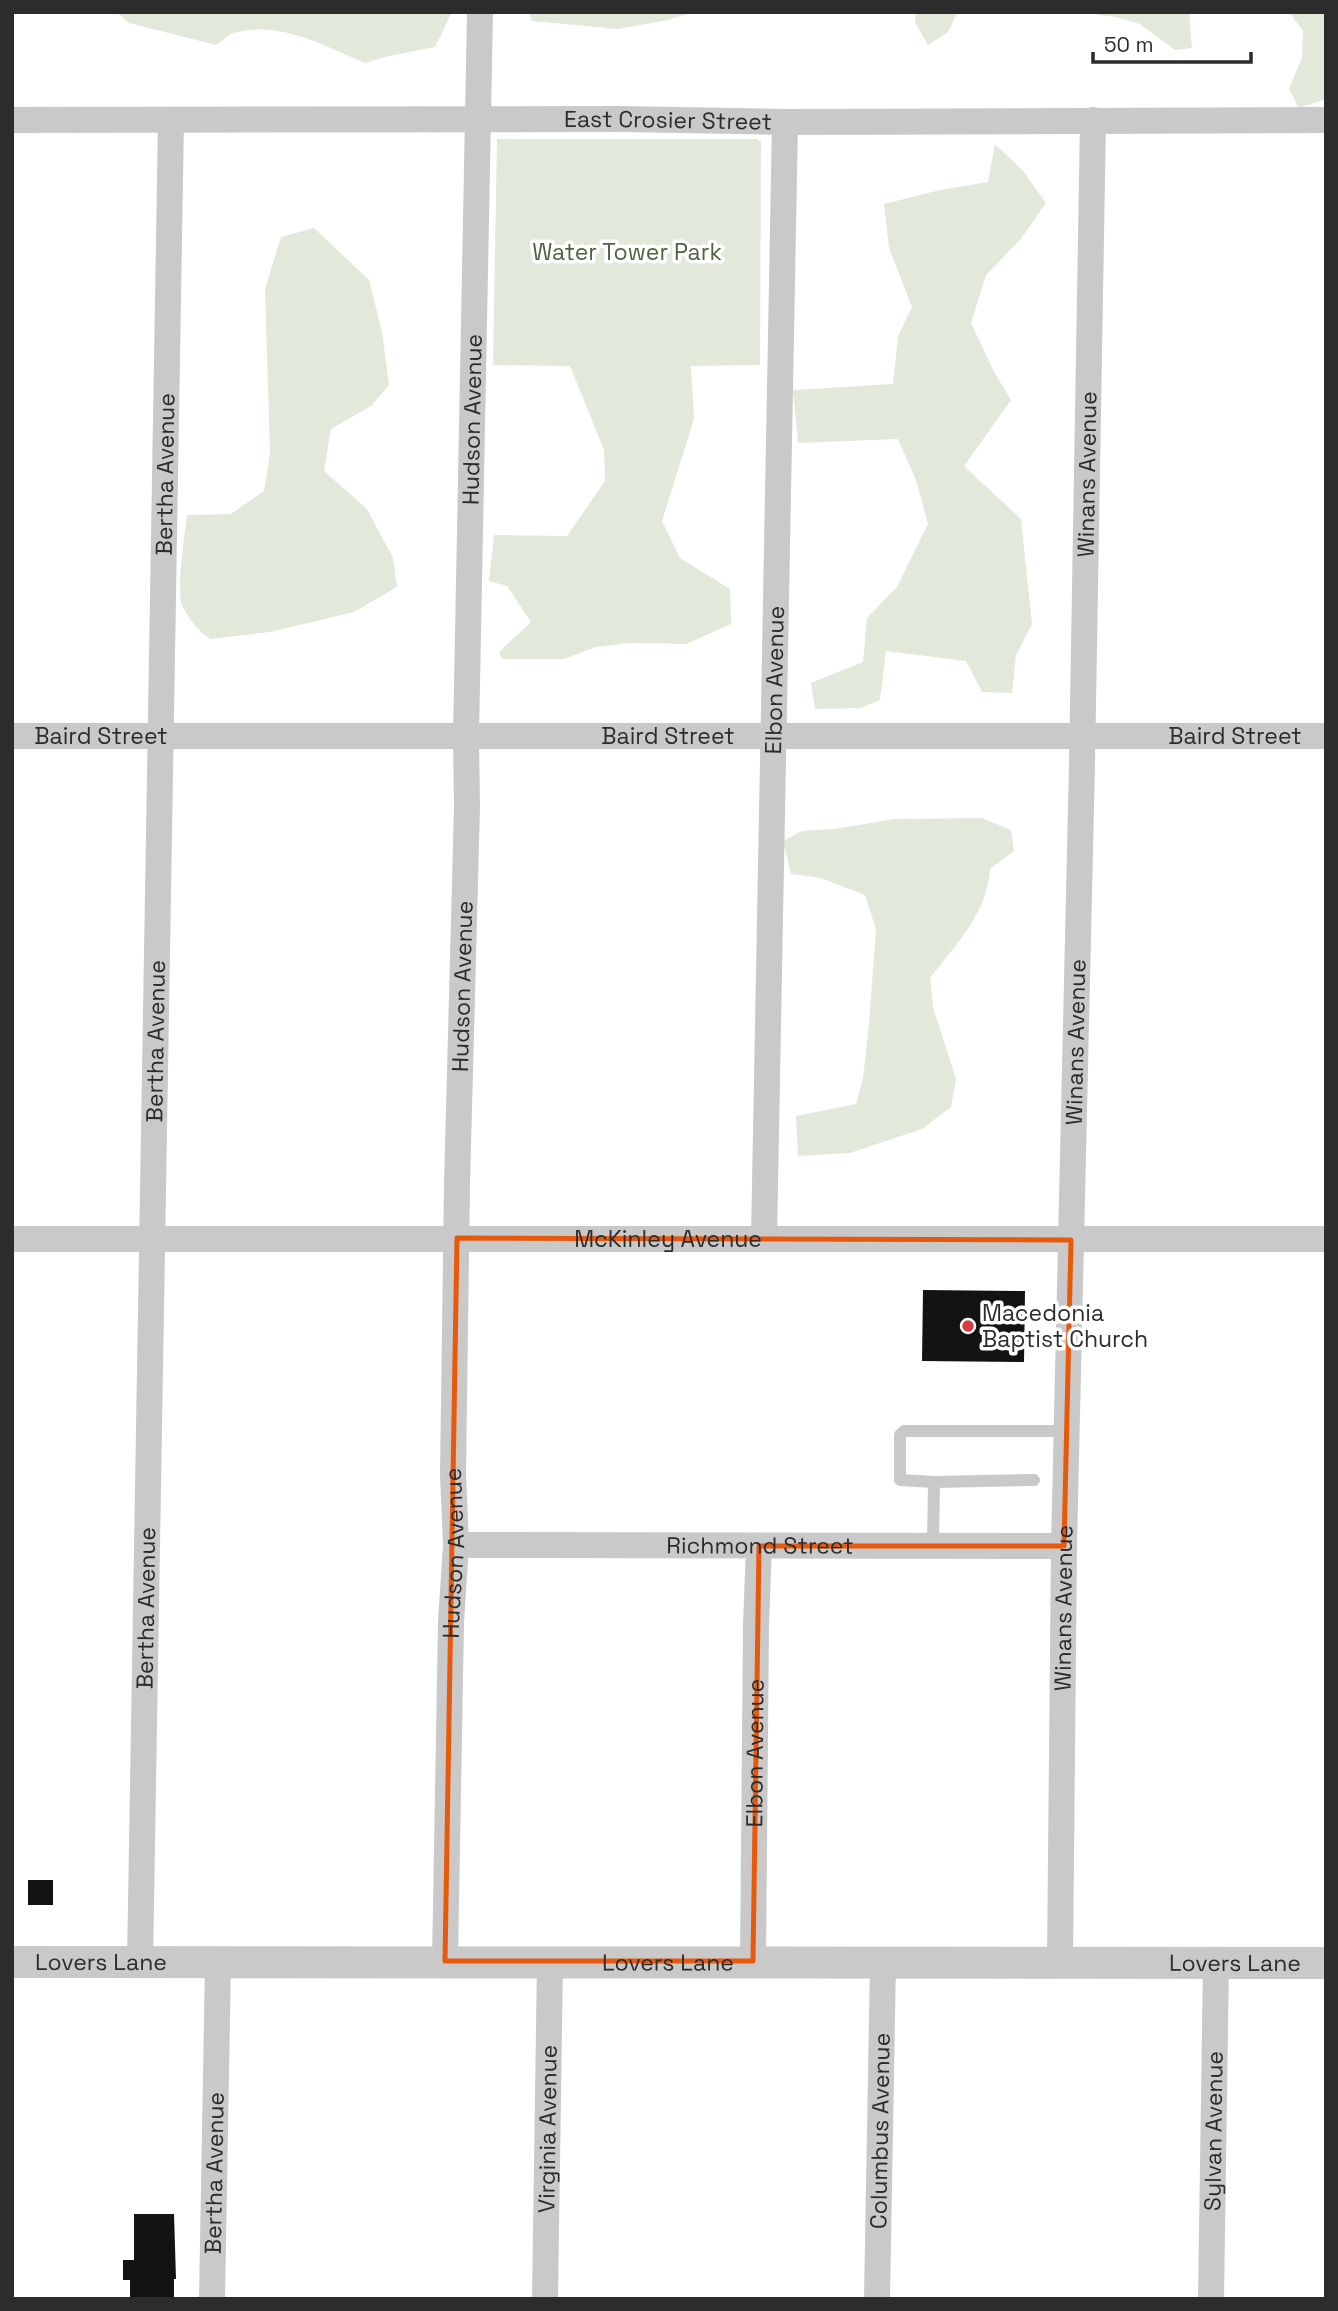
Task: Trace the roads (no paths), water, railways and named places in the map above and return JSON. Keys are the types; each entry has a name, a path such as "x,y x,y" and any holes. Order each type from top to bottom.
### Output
{"street":[{"name":"Hudson Avenue","path":"445,1961 451,1622 456,1545 453,1474 480,12"},
{"name":"East Crosier Street","path":"12,120 1326,120"},
{"name":"Winans Avenue","path":"1060,1962 1064,1546 1083,736 1093,120"},
{"name":"Bertha Avenue","path":"140,1963 171,121"},
{"name":"Elbon Avenue","path":"764,1238 785,122"},
{"name":"Baird Street","path":"12,736 1326,736"},
{"name":"McKinley Avenue","path":"12,1239 1326,1239"},
{"name":"Richmond Street","path":"456,1545 1064,1546"},
{"name":"Elbon Avenue","path":"753,1961 759,1546"},
{"name":"Virginia Avenue","path":"545,2299 550,1961"},
{"name":"Lovers Lane","path":"12,1962 1326,1963"},
{"name":"Columbus Avenue","path":"877,2299 883,1962"},
{"name":"Sylvan Avenue","path":"1211,2299 1216,1963"},
{"name":"Bertha Avenue","path":"212,2299 218,1964"}],"lane":[{"path":"1034,1480 900,1480 900,1435 904,1431 1067,1431"},
{"path":"933,1546 934,1482"}],"place":[{"name":"Macedonia Baptist Church","path":"968,1326"}],"park label":[{"name":"Water Tower Park","path":"627,252"}]}
